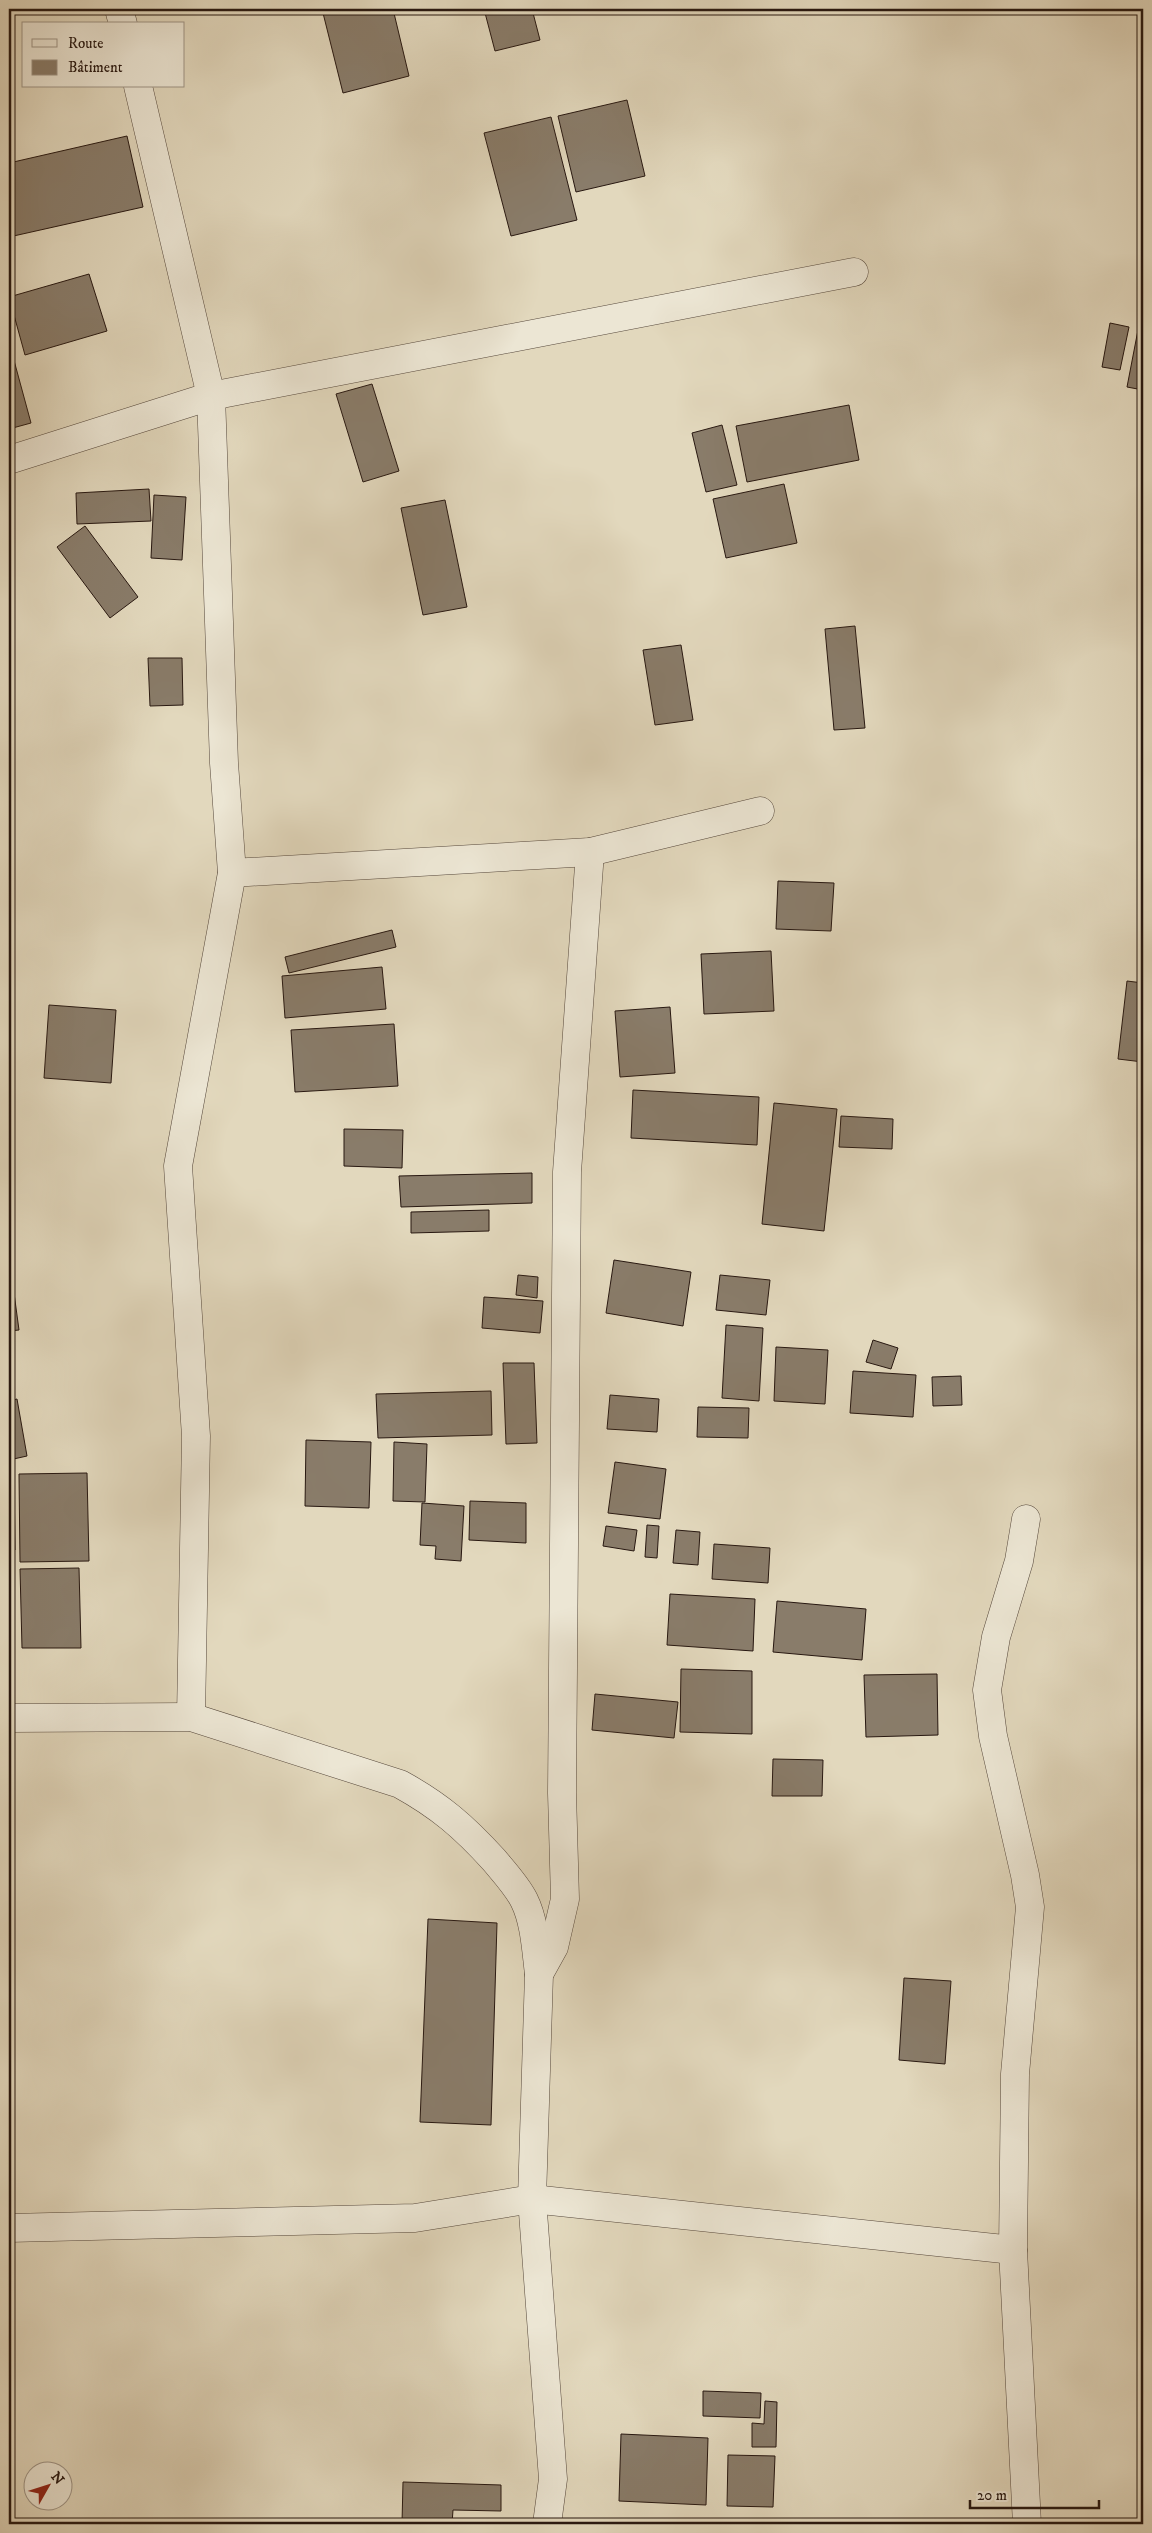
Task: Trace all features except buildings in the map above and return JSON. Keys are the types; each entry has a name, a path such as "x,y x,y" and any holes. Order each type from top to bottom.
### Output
{"street":[{"path":"119,9 122,22"},
{"path":"138,88 211,396 224,762 232,873 178,1166 196,1436 191,1717"},
{"path":"9,460 211,396 854,272"},
{"path":"232,873 590,852 760,811"},
{"path":"539,1974 554,1947 565,1899 562,1793 567,1172 590,852"},
{"path":"1026,1519 1019,1561 996,1637 987,1690 993,1736 1025,1875 1030,1907 1015,2074 1013,2250 1027,2524"},
{"path":"9,1718 191,1717 400,1784 431,1801 467,1830 505,1873 524,1900 534,1938 539,1974 532,2199 553,2479 547,2524"},
{"path":"9,2228 415,2218 532,2199 1013,2250"}]}
